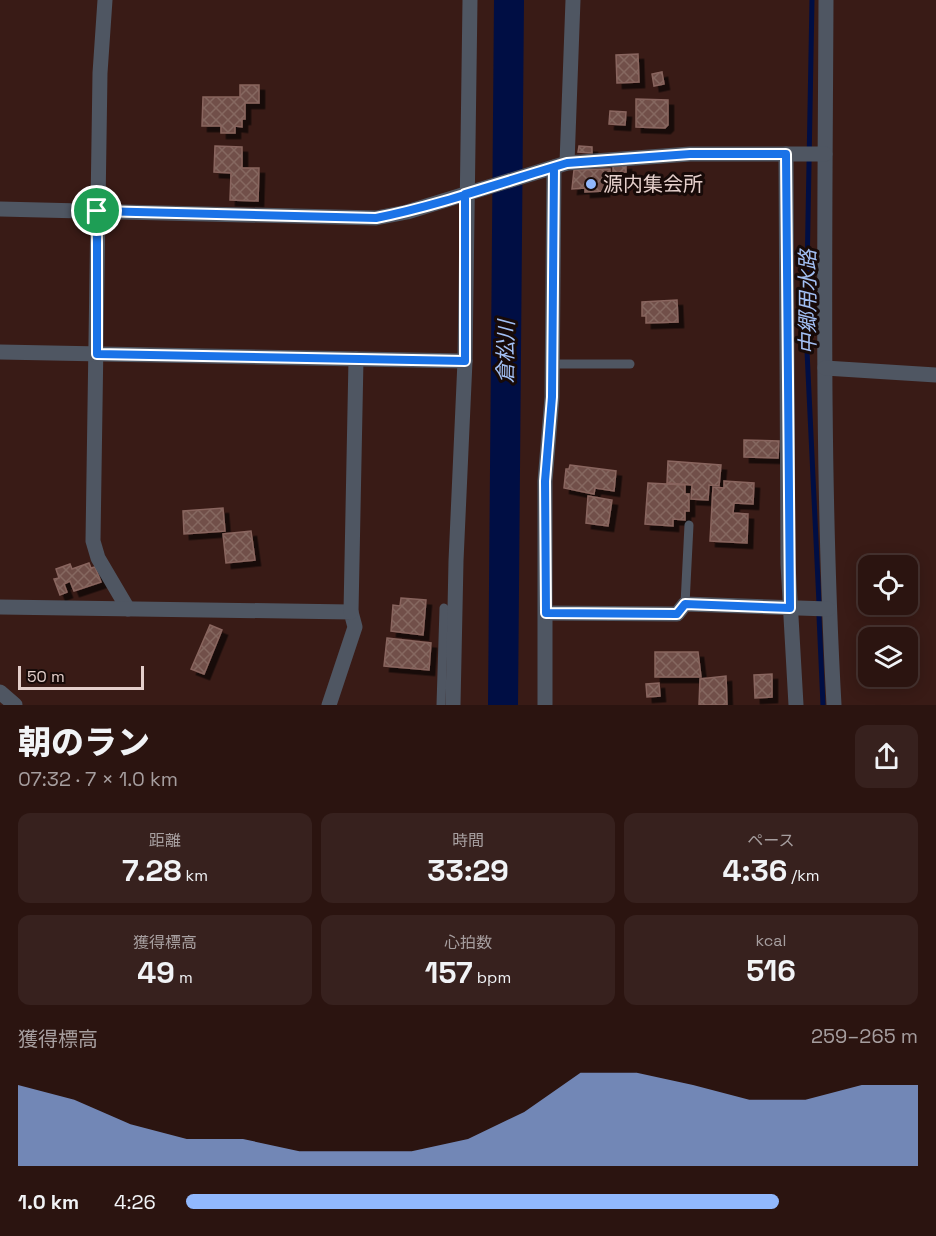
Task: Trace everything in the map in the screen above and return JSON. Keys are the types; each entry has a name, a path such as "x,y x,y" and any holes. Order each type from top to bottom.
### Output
{"street":[{"path":"105,0 100,73 93,541 98,558 128,609"},
{"path":"453,705 456,561 465,361 465,194 470,0"},
{"path":"545,705 545,481 553,364 560,165 573,0"},
{"path":"826,0 825,368 828,609 834,705"},
{"path":"0,209 376,218 407,212 560,165 690,154 825,154"},
{"path":"786,154 790,608 796,705"},
{"path":"0,352 465,361"},
{"path":"329,705 355,627 351,612 356,359"},
{"path":"825,368 936,375"},
{"path":"546,613 677,614 685,604 828,609"},
{"path":"0,607 351,612"},
{"path":"0,692 15,705"}],"lane":[{"path":"553,364 630,364"},
{"path":"685,604 689,525"},
{"path":"441,705 444,608"}],"building":[{"path":"638,54 639,82 617,83 616,55"},
{"path":"662,72 664,84 654,86 652,74"},
{"path":"240,85 259,85 259,103 245,103 245,119 242,119 242,127 235,126 235,133 221,133 221,126 202,126 203,97 240,97"},
{"path":"636,99 668,100 668,125 665,128 636,127"},
{"path":"610,111 626,112 625,125 609,124"},
{"path":"215,146 242,147 242,168 259,168 258,201 230,200 231,173 214,172"},
{"path":"579,146 592,147 592,153 578,152"},
{"path":"626,164 626,172 613,173 613,165"},
{"name":"源内集会所","path":"610,169 611,187 604,188 604,191 585,192 585,188 572,189 574,170"},
{"path":"677,300 678,322 646,323 646,316 642,316 642,302"},
{"path":"744,440 779,441 778,458 744,457"},
{"path":"668,461 721,465 719,486 709,485 708,500 691,499 692,485 667,483"},
{"path":"570,465 616,471 614,491 595,488 594,494 564,488 566,469 569,469"},
{"path":"724,481 754,483 753,504 734,503 733,513 748,514 747,543 710,541 713,487 724,488"},
{"path":"648,483 685,485 685,494 689,494 689,511 685,511 685,520 673,519 673,526 645,524"},
{"path":"588,496 612,500 608,526 586,523"},
{"path":"223,508 225,531 184,534 183,511"},
{"path":"251,531 255,560 226,563 223,534"},
{"path":"89,563 91,568 95,567 101,582 74,591 70,581 64,584 67,592 60,595 54,579 59,578 56,569 70,564 72,569"},
{"path":"401,598 426,600 423,635 391,631 393,605 400,606"},
{"path":"210,625 222,630 204,674 191,669"},
{"path":"387,638 431,643 429,670 384,666"},
{"path":"655,652 698,652 701,677 655,677"},
{"path":"772,674 772,697 755,698 754,675"},
{"path":"726,676 727,705 699,705 700,679"},
{"path":"659,683 660,696 647,697 646,684"}],"waterway":[{"name":"倉松川","path":"503,705 509,0"},
{"name":"中郷用水路","path":"812,0 806,330 819,603"},
{"name":"中郷用水路","path":"819,616 823,705"}],"place":[{"name":"源内集会所","path":"591,184"}],"route":[{"path":"97,211 97,354 465,361 465,194 567,163 690,154 786,154 790,608 685,604 677,614 546,613 545,481 552,397 554,167 510,181 465,194 407,212 376,218 97,211"}]}
